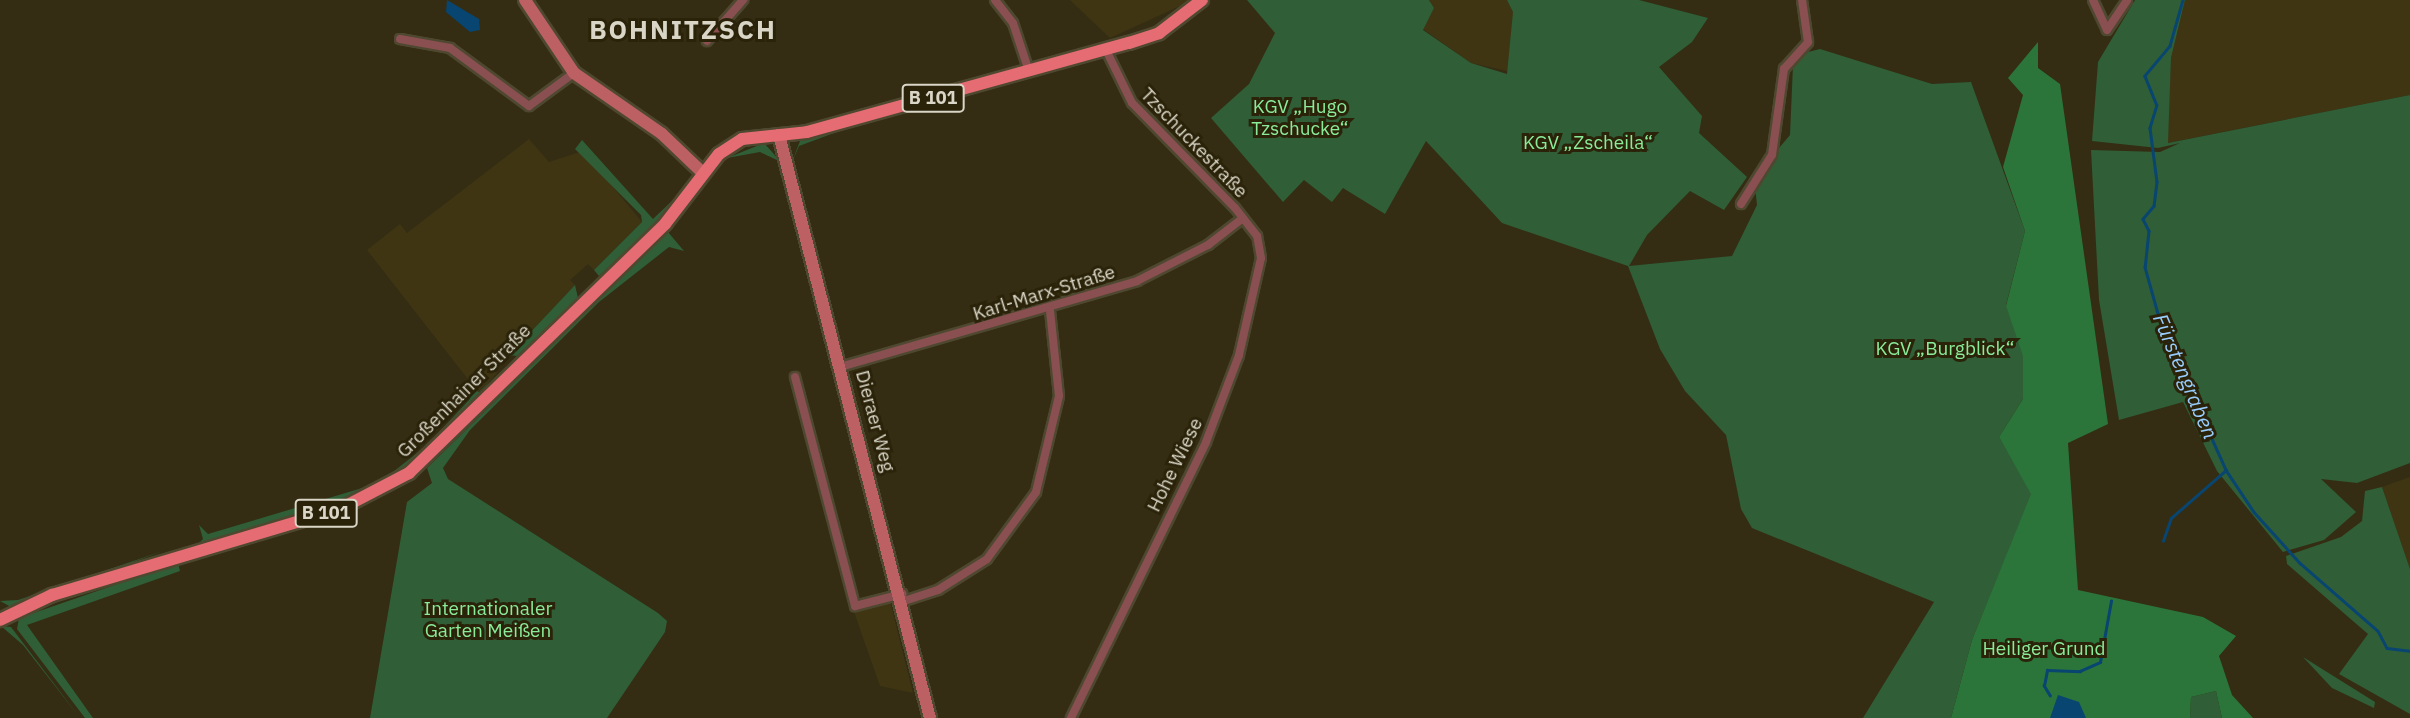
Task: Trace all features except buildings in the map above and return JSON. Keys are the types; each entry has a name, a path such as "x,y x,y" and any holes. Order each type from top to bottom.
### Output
{"main road":[{"path":"525,0 574,73 662,134 703,173"},
{"name":"B 101","path":"703,173 742,139 779,135 1106,50 1159,33 1202,0"},
{"name":"Dieraer Weg","path":"779,135 903,598 930,718"},
{"name":"Großenhainer Straße","path":"0,620 52,595 340,509 409,473 665,224 703,173"}],"street":[{"path":"707,41 743,0"},
{"path":"995,0 1013,23 1029,71"},
{"path":"1741,204 1772,155 1784,69 1808,43 1802,0"},
{"path":"2093,0 2107,30 2127,0"},
{"path":"400,39 450,48 528,106 574,73"},
{"name":"Tzschuckestraße","path":"1106,50 1132,103 1243,218"},
{"name":"Karl-Marx-Straße","path":"840,368 1051,310 1164,269 1243,218"},
{"name":"Hohe Wiese","path":"1071,718 1206,442 1239,355 1261,258 1243,218"},
{"path":"794,377 855,606 938,590 987,559 1036,492 1059,396 1051,310"}],"shaded area":[{"path":"1070,0 1193,0 1110,38"},
{"path":"1429,0 1507,0 1513,12 1512,72 1471,63 1423,29 1434,8"},
{"path":"2185,0 2410,0 2410,95 2167,143 2171,58"},
{"path":"529,139 549,162 583,151 642,222 594,270 588,264 570,280 575,285 509,355 491,363 497,373 478,392 367,250 400,224 407,233"},
{"path":"2410,477 2410,569 2382,487"},
{"path":"890,601 913,693 880,686 854,612"}],"green space":[{"path":"1247,0 1429,0 1434,8 1423,30 1471,63 1507,74 1513,12 1507,0 1639,0 1708,18 1692,42 1659,67 1702,116 1699,133 1747,177 1724,210 1690,191 1647,235 1629,266 1732,256 1757,205 1754,178 1790,135 1793,65 1808,52 1820,49 1932,84 1971,82 2025,231 2006,305 2024,357 2023,399 1999,437 2032,494 1972,640 1951,718 1863,718 1934,602 1752,528 1741,509 1726,435 1685,391 1660,349 1628,266 1502,223 1426,141 1385,214 1343,188 1332,202 1304,180 1283,202 1211,118 1249,84 1275,33"},
{"path":"2135,0 2185,0 2171,58 2168,143 2410,95 2410,463 2357,483 2321,479 2356,512 2324,540 2283,552 2217,471 2183,402 2119,420 2099,300 2091,150 2160,152 2180,143 2158,148 2092,141 2098,62"},
{"name":"Heiliger Grund","path":"2038,42 2038,68 2060,84 2108,424 2068,443 2078,590 2203,617 2236,636 2219,656 2232,695 2253,718 2222,718 2216,691 2191,697 2190,718 1951,718 1972,640 2031,494 1999,437 2023,399 2023,356 2006,306 2025,231 2003,167 2023,95 2008,78"},
{"path":"861,123 799,146 792,162 800,141"},
{"path":"582,140 653,219 676,197 679,201 599,276 594,270 642,222 641,215 575,149"},
{"path":"764,143 781,162 760,152 727,158"},
{"name":"Internationaler Garten Meißen","path":"668,232 684,251 669,247 599,302 470,430 443,468 448,479 658,613 667,621 665,632 607,718 370,718 407,502 432,483 427,468"},
{"path":"575,285 578,298 517,356 509,355"},
{"path":"497,373 428,449 402,472 351,500 196,546 203,539 199,525 208,534 379,483 426,446 470,399 472,389 479,392"},
{"path":"2382,487 2410,569 2410,714 2339,674 2368,634 2287,564 2286,556 2341,537 2362,521 2365,491"},
{"path":"163,551 11,607 0,601 18,600"},
{"path":"178,563 180,571 27,625 93,718 85,718 17,629 19,618"},
{"path":"1,626 11,627 80,718 23,645"},
{"path":"2303,657 2375,702 2374,708 2332,688"},
{"path":"2216,691 2222,718 2190,718 2191,697"}],"water":[{"path":"447,0 479,19 480,30 470,32 446,12"},
{"path":"2058,695 2079,702 2086,718 2050,718"}],"waterway":[{"name":"Fürstengraben","path":"2183,0 2170,46 2145,76 2157,105 2150,128 2157,182 2154,206 2143,219 2149,231 2145,267 2162,328 2226,470 2254,512 2300,563 2378,631 2387,648 2410,651"},
{"path":"2163,541 2171,518 2226,470"},
{"path":"2050,696 2044,686 2047,670 2080,671 2100,662 2111,601"}],"district":[{"name":"BOHNITZSCH","path":"683,30"}],"park label":[{"name":"KGV „Hugo Tzschucke“","path":"1300,118"},
{"name":"KGV „Zscheila“","path":"1588,143"},
{"name":"KGV „Burgblick“","path":"1945,349"}]}
